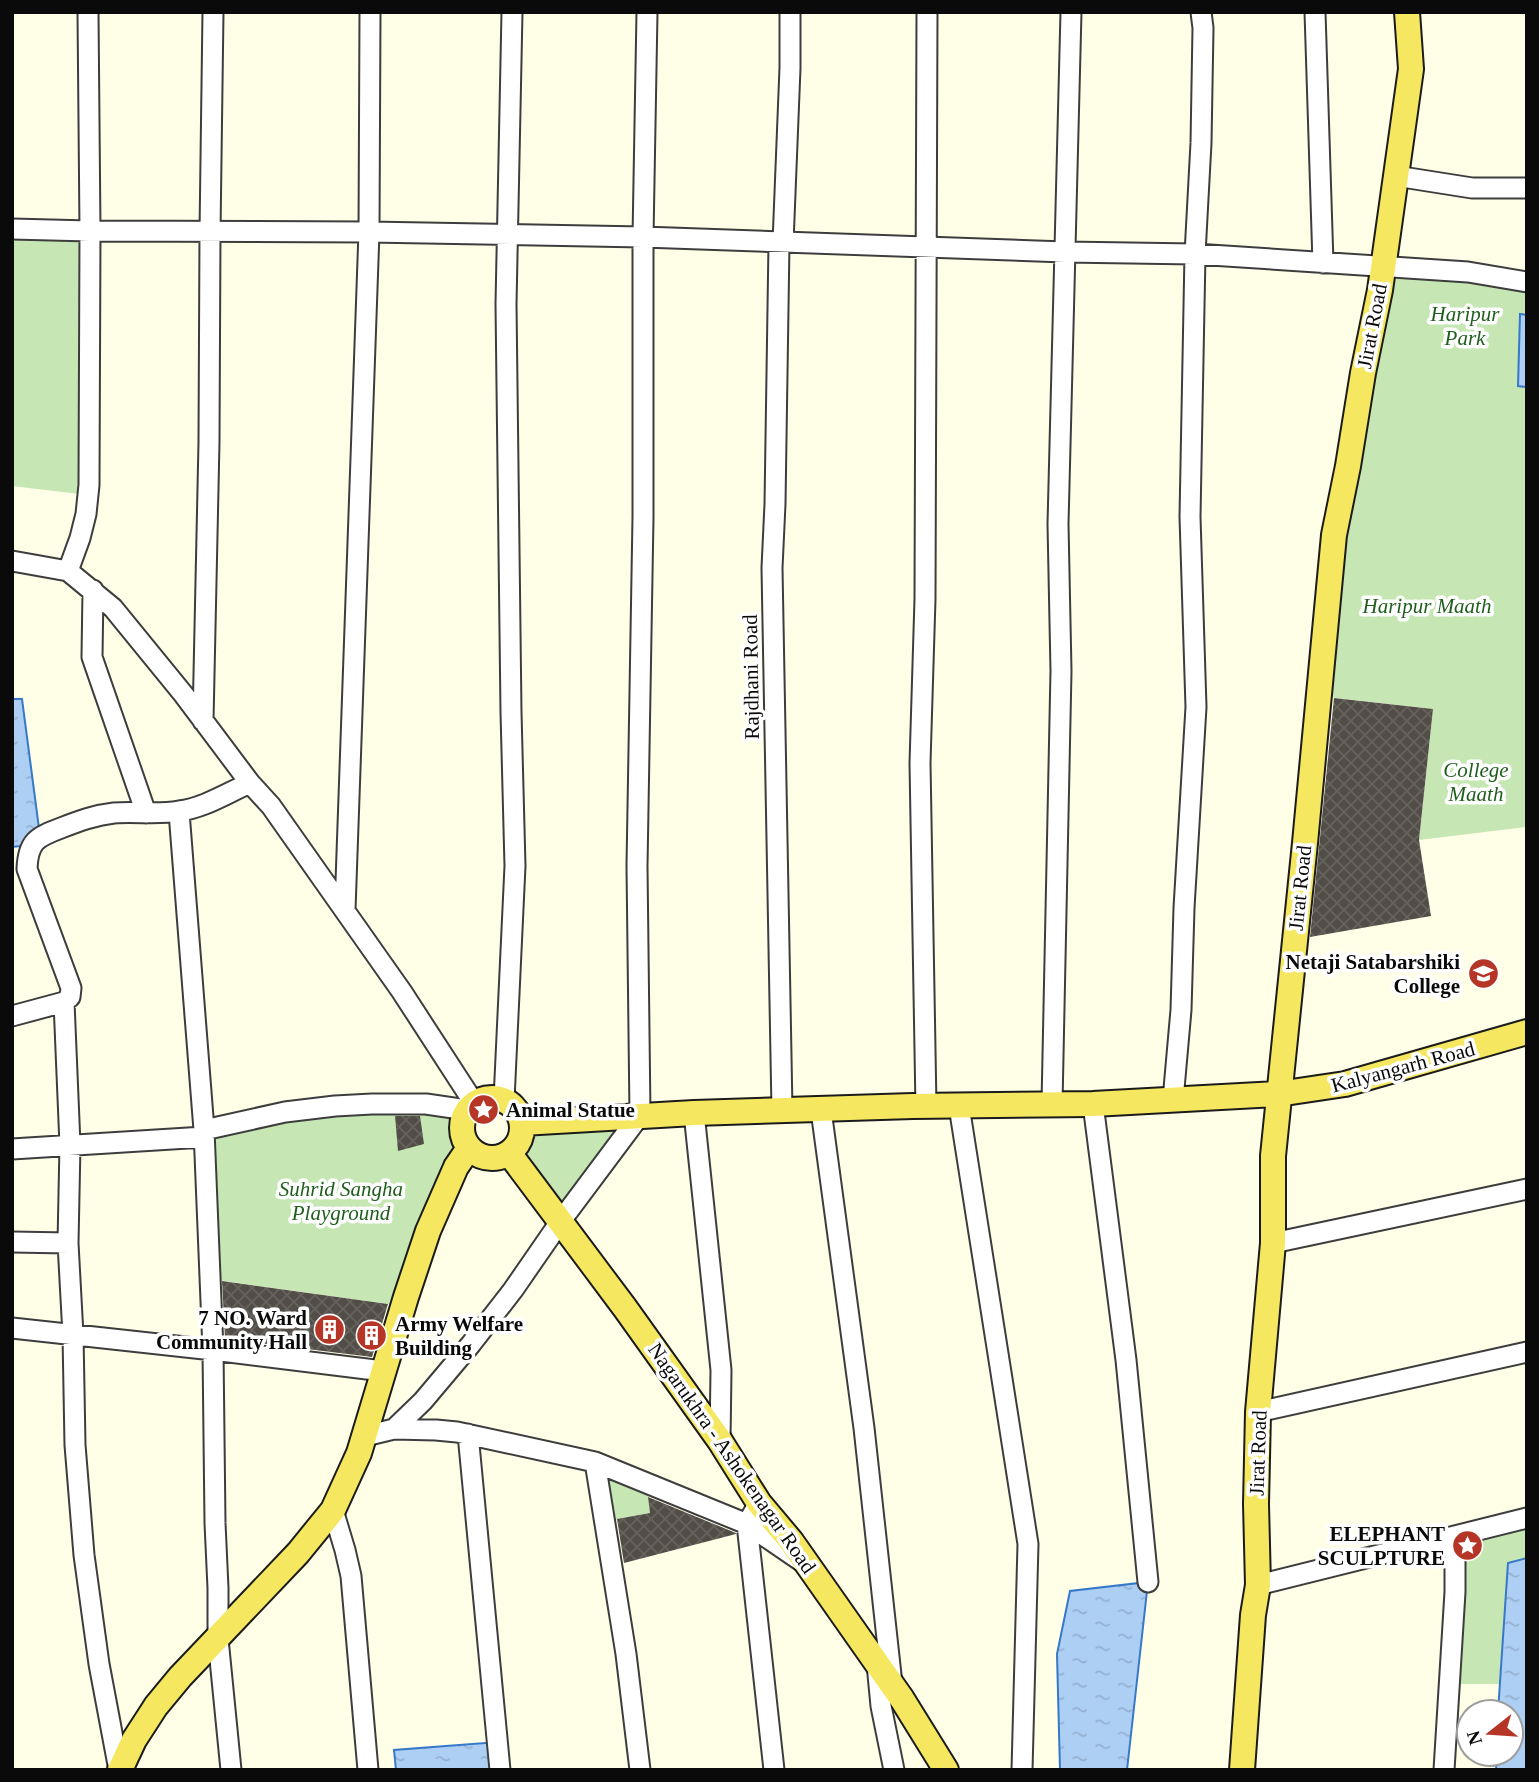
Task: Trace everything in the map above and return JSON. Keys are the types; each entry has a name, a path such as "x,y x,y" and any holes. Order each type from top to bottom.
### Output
{"main road":[{"name":"Jirat Road","path":"1242,1770 1253,1615 1258,1586 1258,1412 1273,1243 1273,1156 1334,535 1349,466 1383,267 1411,69 1407,12"},
{"name":"Kalyangarh Road","path":"522,1123 640,1115 1093,1104 1279,1094 1345,1084 1527,1032"},
{"path":"494,1097 513,1106 522,1123 522,1133 519,1142 509,1153 486,1158 469,1149 461,1130 462,1119 470,1106 484,1098 494,1097"},
{"path":"120,1770 134,1740 156,1706 180,1677 298,1553 333,1510 365,1436 428,1231 456,1167 469,1149"},
{"name":"Nagarukhra - Ashokenagar Road","path":"509,1153 720,1441 753,1514 791,1541 892,1684 946,1770"}],"street":[{"path":"68,571 86,514 89,485 88,12"},
{"path":"204,721 213,12"},
{"path":"345,910 369,232 370,12"},
{"path":"504,1100 515,866 506,304 512,12"},
{"path":"394,1429 423,1401 480,1333 640,1115 637,866 647,12"},
{"name":"Rajdhani Road","path":"782,1110 772,568 790,12"},
{"path":"926,1107 920,763 925,599 927,12"},
{"path":"1052,1104 1061,671 1058,524 1071,12"},
{"path":"1173,1100 1181,1010 1196,708 1189,517 1195,254 1201,144 1201,12"},
{"path":"1315,12 1323,263"},
{"path":"1396,176 1472,188 1527,188"},
{"path":"12,229 643,237 1195,254 1468,272 1527,282"},
{"path":"12,561 68,571 113,608 271,806 402,992 470,1106"},
{"path":"93,590 92,657 146,813"},
{"path":"12,1016 64,1002 70,997 71,988 27,869 31,845 40,836 89,817 193,808 250,783"},
{"path":"179,811 204,1133 213,1350 218,1639 231,1770"},
{"path":"64,1002 71,1145 68,1243 75,1445 84,1555 99,1664 120,1770"},
{"path":"1093,1104 1126,1360 1148,1582"},
{"path":"12,1149 204,1133 285,1112 335,1106 470,1106"},
{"path":"958,1106 1028,1544 1022,1770"},
{"path":"821,1110 864,1428 892,1684"},
{"path":"694,1113 721,1370 720,1441"},
{"path":"1273,1243 1527,1189"},
{"path":"12,1242 68,1243"},
{"path":"12,1328 383,1371"},
{"path":"1258,1412 1527,1352"},
{"path":"365,1436 394,1429 468,1434 595,1462 753,1514 774,1770"},
{"path":"468,1434 500,1770"},
{"path":"595,1462 626,1654 640,1770"},
{"path":"333,1510 351,1576 368,1770"},
{"path":"1258,1586 1527,1518"},
{"path":"1444,1770 1454,1605 1455,1536"},
{"path":"877,1663 881,1706 894,1770"}],"green space":[{"path":"12,229 90,231 88,495 12,486"},
{"name":"Haripur Maath","path":"1383,267 1527,282 1527,827 1419,840 1433,709 1319,696"},
{"name":"Suhrid Sangha Playground","path":"467,1110 461,1130 464,1140 403,1306 210,1279 204,1130 285,1112"},
{"path":"640,1115 560,1222 509,1153 522,1123"},
{"path":"595,1462 647,1483 650,1513 605,1522"},
{"path":"1527,1520 1527,1558 1508,1564 1499,1684 1460,1684 1463,1536"}],"water":[{"path":"1520,314 1527,315 1527,387 1518,386"},
{"path":"12,699 22,699 40,836 31,845 12,847"},
{"path":"1527,1558 1527,1770 1496,1770 1525,1768 1525,1698 1499,1698 1508,1563"},
{"path":"1148,1582 1127,1770 1060,1770 1057,1654 1070,1591"},
{"path":"498,1742 500,1770 396,1770 394,1750"}],"building":[{"path":"1334,698 1433,709 1419,840 1431,916 1310,937"},
{"path":"395,1116 420,1116 424,1144 398,1151"},
{"path":"222,1281 388,1304 372,1357 225,1339"},
{"path":"648,1497 736,1534 624,1563 617,1519 650,1513"}],"place":[{"name":"Netaji Satabarshiki College","path":"1483,974"},
{"name":"Animal Statue","path":"483,1110"},
{"name":"7 NO. Ward Community Hall","path":"330,1330"},
{"name":"Army Welfare Building","path":"372,1336"},
{"name":"ELEPHANT SCULPTURE","path":"1468,1546"}],"park label":[{"name":"Haripur Park","path":"1465,326"},
{"name":"College Maath","path":"1476,782"}]}
